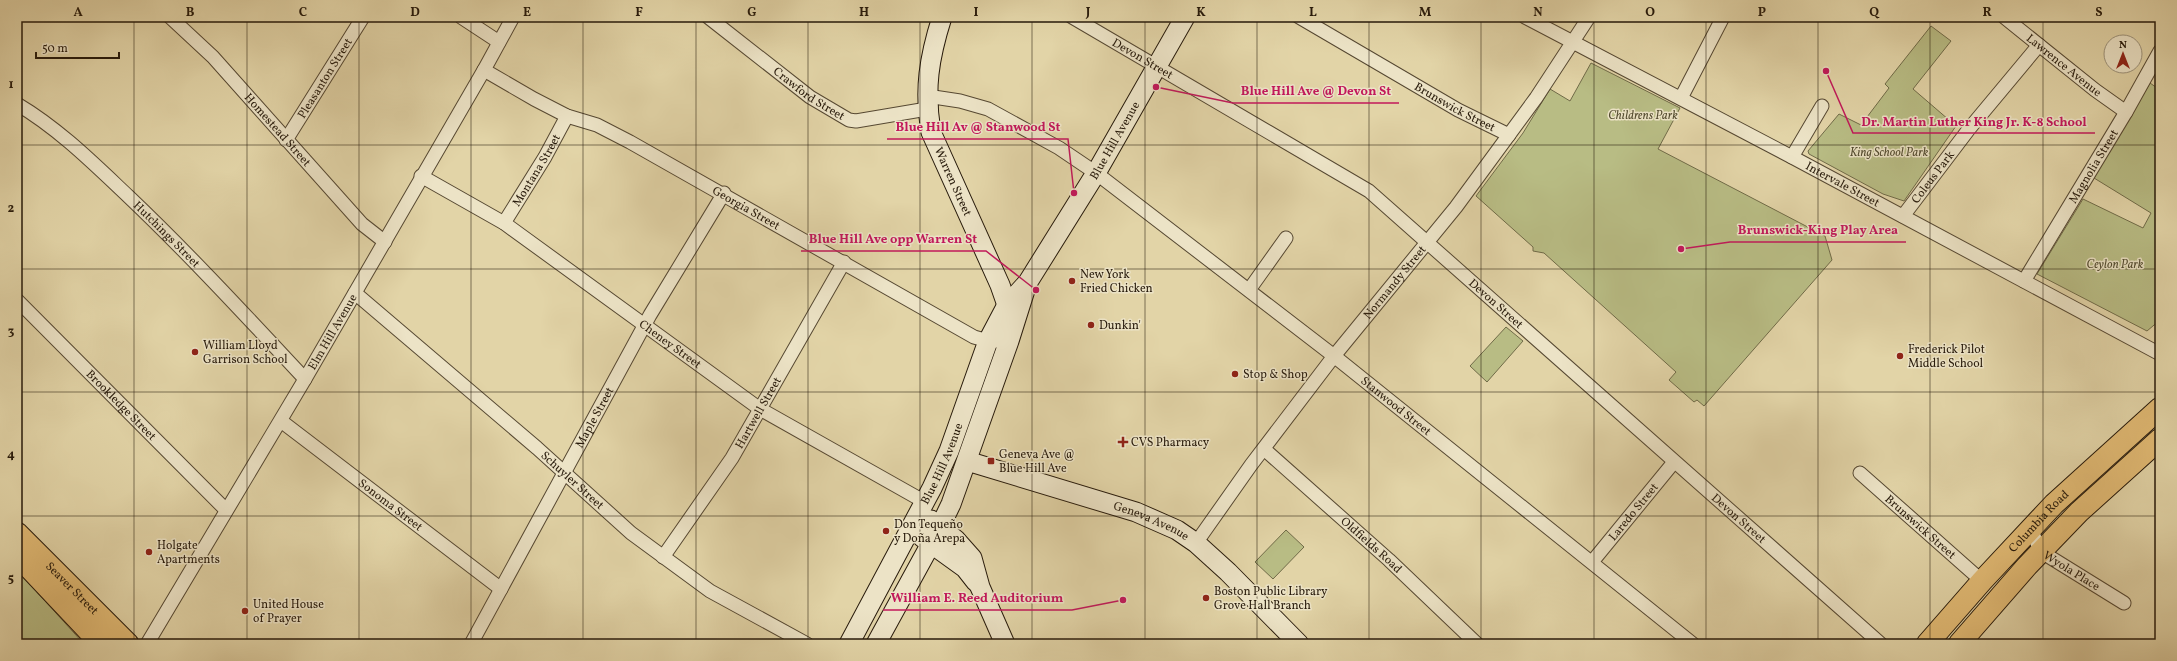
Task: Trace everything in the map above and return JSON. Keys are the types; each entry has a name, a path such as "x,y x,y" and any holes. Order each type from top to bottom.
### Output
{"main road":[{"name":"Warren Street","path":"942,17 933,44 927,74 927,102 931,132 1007,305 1009,341"},
{"name":"Blue Hill Avenue","path":"848,644 910,530 949,451 988,341 1007,305 1028,282 1096,173 1185,17"},
{"name":"Blue Hill Avenue","path":"876,644 940,527 967,461 1028,282"},
{"name":"Columbia Road","path":"1927,644 1982,581 2054,504 2160,408"},
{"name":"Columbia Road","path":"1959,644 2040,551 2084,508 2160,439"},
{"name":"Geneva Avenue","path":"967,461 1149,517 1177,530 1196,543 1299,644"},
{"path":"922,507 972,558 980,587 1005,644"},
{"path":"910,530 965,568 980,587"},
{"name":"Seaver Street","path":"17,533 128,644"},
{"name":"Seaver Street","path":"17,555 101,644"}],"street":[{"name":"Homestead Street","path":"170,17 213,57 362,224 385,242"},
{"name":"Pleasanton Street","path":"286,140 363,17"},
{"path":"462,17 499,42"},
{"name":"Elm Hill Avenue","path":"147,644 226,510 281,421 385,242 421,176 484,70 513,17"},
{"name":"Crawford Street","path":"708,17 810,97 849,120 856,121 927,102 960,101 988,109 1059,148 1096,173"},
{"name":"Devon Street","path":"1072,17 1369,191 1881,644"},
{"name":"Brunswick Street","path":"1299,17 1451,107 1509,135"},
{"name":"Intervale Street","path":"1525,17 1681,98 1903,216 1940,238 2160,354"},
{"name":"Normandy Street","path":"1196,543 1264,448 1334,356 1456,207 1509,135 1589,17"},
{"path":"1681,98 1723,17"},
{"name":"Lawrence Avenue","path":"2004,17 2095,90 2126,112"},
{"name":"Coleus Park","path":"1903,216 1968,129 2039,45"},
{"name":"Magnolia Street","path":"2024,281 2126,112 2160,51"},
{"name":"Georgia Street","path":"484,70 567,116 597,125 724,193 974,337 988,341 1009,341"},
{"name":"Hutchings Street","path":"17,104 58,131 98,167 166,232 305,379"},
{"path":"1792,157 1822,106"},
{"name":"Montana Street","path":"504,223 545,157 567,116"},
{"name":"Stanwood Street","path":"1096,173 1334,356 1693,644"},
{"name":"Cheney Street","path":"421,176 504,223 760,409 922,507"},
{"name":"Maple Street","path":"471,644 645,324 724,193"},
{"path":"1249,290 1286,238"},
{"name":"Hartwell Street","path":"663,557 732,458 844,262"},
{"name":"Schuyler Street","path":"355,293 564,473 631,533 710,591 807,644"},
{"name":"Brookledge Street","path":"17,300 226,510"},
{"name":"Sonoma Street","path":"281,421 501,589"},
{"name":"Oldfields Road","path":"1264,448 1389,560 1477,644"},
{"name":"Laredo Street","path":"1592,562 1674,462"},
{"name":"Brunswick Street","path":"1860,473 1982,581"},
{"name":"Wyola Place","path":"2031,528 2040,551 2124,603"}],"green space":[{"name":"King School Park","path":"1931,26 1951,41 1913,89 1956,126 1904,201 1883,194 1809,154 1808,151 1839,114 1861,125 1889,88 1885,84"},
{"name":"Childrens Park","path":"1591,63 1680,108 1658,149 1825,236 1832,260 1704,406 1697,400 1694,402 1669,380 1676,372 1544,253 1533,251 1533,247 1476,196 1523,133 1550,89 1570,101"},
{"name":"Ceylon Park","path":"2150,83 2160,90 2160,320 2147,331 2037,274 2083,199 2143,228 2151,213 2094,178"},
{"path":"1506,327 1523,341 1487,382 1470,366"},
{"path":"1286,530 1304,547 1273,579 1255,562"},
{"path":"17,570 84,644 17,644"}],"place":[{"name":"Dr. Martin Luther King Jr. K-8 School","path":"1826,71"},
{"name":"Blue Hill Ave @ Devon St","path":"1156,87"},
{"name":"Blue Hill Av @ Stanwood St","path":"1074,193"},
{"name":"Brunswick-King Play Area","path":"1681,249"},
{"name":"New York Fried Chicken","path":"1072,281"},
{"name":"Blue Hill Ave opp Warren St","path":"1036,290"},
{"name":"Dunkin'","path":"1091,325"},
{"name":"William Lloyd Garrison School","path":"195,352"},
{"name":"Frederick Pilot Middle School","path":"1900,356"},
{"name":"Stop & Shop","path":"1235,374"},
{"name":"CVS Pharmacy","path":"1123,442"},
{"name":"Geneva Ave @ Blue Hill Ave","path":"991,461"},
{"name":"Don Tequeño y Doña Arepa","path":"886,531"},
{"name":"Holgate Apartments","path":"149,552"},
{"name":"Boston Public Library Grove Hall Branch","path":"1206,598"},
{"name":"William E. Reed Auditorium","path":"1123,600"},
{"name":"United House of Prayer","path":"245,611"}]}
